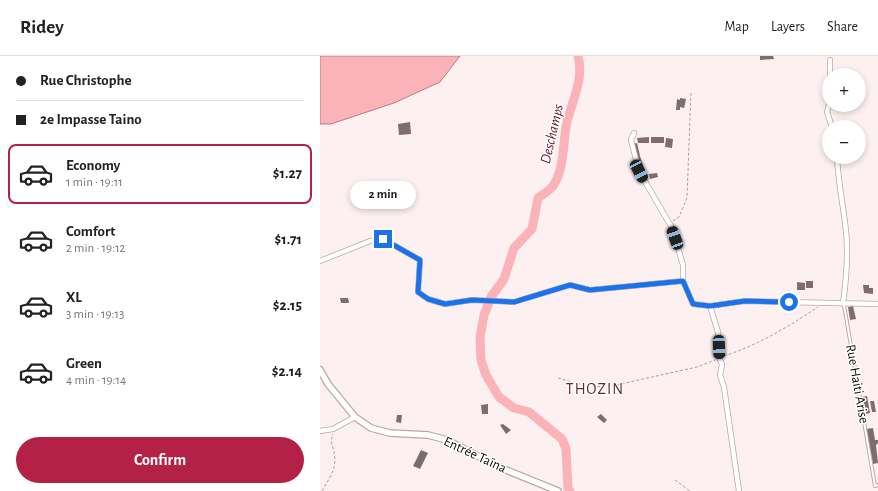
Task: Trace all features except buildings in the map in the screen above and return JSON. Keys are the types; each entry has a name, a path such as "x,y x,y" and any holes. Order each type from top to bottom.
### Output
{"street":[{"path":"830,60 830,68"},
{"path":"634,133 631,140 639,171 670,224 679,247 683,265 683,281 693,304 710,306 745,301 843,302 878,304"},
{"path":"837,164 847,243 848,269 843,302"},
{"path":"320,261 370,242 383,239 420,260 418,292 428,299 445,304 472,300 514,302 570,285 590,290 683,281"},
{"path":"710,306 718,332 719,358 739,491"},
{"name":"Entrée Taïna","path":"320,370 328,384 355,417 371,428 390,433 428,434 447,440 501,468 558,491"},
{"path":"320,431 336,427 355,417"}],"lane":[{"name":"Rue Haiti Arise","path":"843,302 875,486 878,485"}],"path":[{"path":"670,224 679,217 687,198 691,91"},
{"path":"558,378 583,386 607,387 697,367 748,348 789,326 823,304 829,302"},
{"path":"322,491 331,479 335,465 335,449 331,441 336,427"},
{"path":"676,480 690,491"}],"shaded area":[{"path":"320,56 460,56 440,82 394,103 331,124 320,124"}],"waterway":[{"name":"Deschamps","path":"570,491 568,488 566,449 562,439 529,412 514,408 499,397 486,375 481,360 480,337 484,315 491,297 504,279 514,248 532,229 538,198 548,191 557,180 561,165 566,127 580,74 578,56"}],"district":[{"name":"THOZIN","path":"595,389"}],"route":[{"path":"383,239 420,260 418,292 428,299 445,304 472,300 514,302 570,285 590,290 683,281 693,304 710,306 745,301 789,302"}]}
